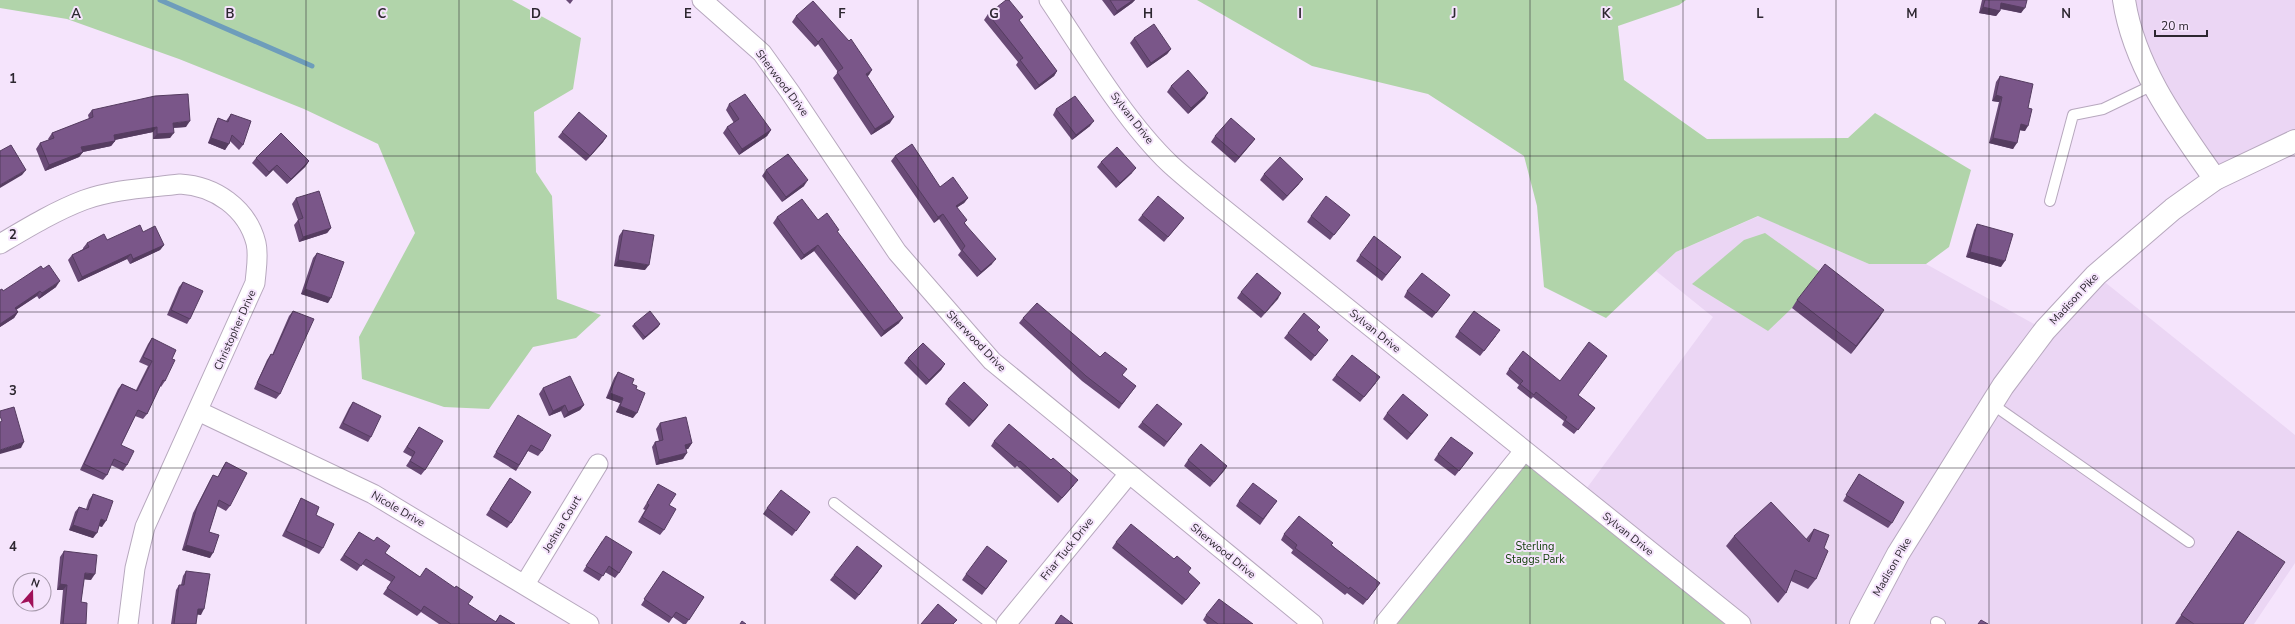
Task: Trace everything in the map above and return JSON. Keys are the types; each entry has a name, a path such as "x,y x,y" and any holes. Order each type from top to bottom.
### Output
{"main road":[{"path":"2124,0 2135,46 2174,120 2215,179"},
{"name":"Madison Pike","path":"1861,624 1898,554 1992,404 2045,330 2096,275 2173,209 2215,179 2295,141"}],"street":[{"name":"Sherwood Drive","path":"702,0 762,53 898,252 992,361 1128,475 1313,624"},
{"name":"Sylvan Drive","path":"1049,0 1119,102 1170,163 1524,451 1741,624"},
{"name":"Christopher Drive","path":"0,244 60,210 85,200 108,194 180,184 190,185 216,194 232,203 250,226 256,244 258,258 255,283 146,527 135,568 128,624"},
{"name":"Nicole Drive","path":"198,411 373,494 525,584 589,624"},
{"path":"1384,624 1524,451"},
{"name":"Joshua Court","path":"525,584 598,464"},
{"name":"Friar Tuck Drive","path":"1006,624 1128,475"}],"lane":[{"path":"2050,201 2073,115 2103,109 2155,84"},
{"path":"1992,404 2189,542"},
{"path":"834,503 991,624"}],"shaded area":[{"path":"2124,0 2295,0 2295,141 2215,179 2174,120"},
{"path":"1759,216 1869,264 1926,264 2045,330 2096,275 2295,435 2295,563 2254,624 1741,624 1581,496 1713,317 1656,271 1676,252"}],"green space":[{"path":"0,0 512,0 581,38 573,89 534,112 536,172 552,196 557,299 601,315 576,338 533,347 489,409 444,407 362,379 359,337 415,233 378,144 304,109 179,59 67,19 0,8"},
{"path":"1197,0 1686,0 1679,5 1618,26 1624,80 1707,139 1848,138 1875,113 1971,170 1949,247 1926,264 1869,264 1758,216 1676,252 1606,318 1544,287 1537,206 1524,156 1428,94 1312,66"},
{"path":"1765,233 1820,272 1792,308 1768,331 1692,284 1744,240"},
{"name":"Sterling Staggs Park","path":"1524,451 1741,624 1384,624"}],"building":[{"path":"1006,0 1009,0 1023,17 1019,20 1057,71 1039,85 1020,60 1023,58 988,14"},
{"path":"1110,0 1133,0 1117,11"},
{"path":"1985,0 2027,0 2025,8 2001,3 2000,11 1983,7"},
{"path":"813,1 849,41 851,39 872,70 866,74 894,117 875,129 837,72 843,68 822,38 818,42 796,16"},
{"path":"1154,24 1171,49 1151,63 1134,38"},
{"path":"1188,70 1208,93 1191,108 1171,86"},
{"path":"2000,76 2033,84 2028,108 2032,109 2028,126 2021,124 2017,143 1993,138 2002,97 1996,95"},
{"path":"188,94 190,121 173,123 174,133 157,134 157,127 114,135 115,141 81,147 83,152 49,165 40,143 54,138 52,133 93,117 92,110 155,96"},
{"path":"745,94 771,130 742,149 727,127 739,119 729,104"},
{"path":"1075,96 1094,121 1076,135 1056,109"},
{"path":"579,112 607,136 590,156 562,132"},
{"path":"231,114 251,121 243,145 232,135 229,144 211,138 218,118 228,122"},
{"path":"1231,118 1255,139 1239,157 1215,136"},
{"path":"281,133 309,161 291,179 277,165 269,172 256,158"},
{"path":"912,144 940,187 953,177 968,198 956,206 967,220 964,223 996,259 981,272 962,250 965,246 943,214 938,217 895,156"},
{"path":"11,145 26,170 0,185 0,151"},
{"path":"1117,147 1136,168 1120,183 1101,162"},
{"path":"788,154 808,180 786,197 766,170"},
{"path":"1280,157 1303,179 1287,196 1264,174"},
{"path":"319,191 331,228 303,237 298,220 303,218 296,198"},
{"path":"1158,196 1184,218 1168,237 1142,215"},
{"path":"1326,196 1350,215 1334,235 1311,216"},
{"path":"802,199 818,220 827,213 839,230 837,231 903,318 884,331 818,245 804,255 777,217"},
{"path":"1977,224 2013,234 2005,261 1970,252"},
{"path":"140,225 143,232 155,226 164,245 133,259 131,254 82,277 72,255 89,247 87,243 104,234 107,240"},
{"path":"623,230 654,235 649,265 618,260"},
{"path":"1374,236 1401,257 1386,275 1360,255"},
{"path":"317,253 344,262 331,298 305,289"},
{"path":"1825,264 1884,310 1856,346 1797,300"},
{"path":"49,265 60,281 42,293 40,291 15,308 18,312 0,324 0,290 2,289 3,291 41,266 43,269"},
{"path":"1257,273 1281,293 1265,313 1241,292"},
{"path":"1422,273 1450,295 1436,313 1407,291"},
{"path":"183,282 203,291 190,319 171,310"},
{"path":"1037,303 1100,357 1105,352 1127,369 1122,375 1136,386 1122,404 1086,376 1023,318"},
{"path":"293,311 314,319 280,394 257,383 271,354 273,355"},
{"path":"650,311 660,324 645,337 634,324"},
{"path":"1474,311 1500,330 1484,351 1459,331"},
{"path":"1304,313 1320,327 1317,330 1328,340 1315,356 1288,333"},
{"path":"152,338 176,350 172,359 175,360 165,381 163,380 147,414 138,410 121,445 134,451 127,465 114,459 107,475 84,464 122,384 137,391 152,361 143,357"},
{"path":"1589,342 1607,356 1578,395 1595,408 1578,430 1565,420 1567,417 1536,392 1534,395 1520,384 1523,381 1509,369 1523,351 1560,381"},
{"path":"923,343 945,364 929,380 908,358"},
{"path":"1352,355 1380,377 1364,397 1336,375"},
{"path":"618,372 634,379 632,384 637,386 636,389 645,393 637,413 620,406 623,398 610,393"},
{"path":"570,376 584,405 568,412 565,405 553,411 543,388"},
{"path":"964,382 988,405 973,421 948,399"},
{"path":"1403,394 1428,415 1411,434 1387,413"},
{"path":"353,402 381,416 371,437 343,423"},
{"path":"1157,404 1182,424 1167,442 1142,422"},
{"path":"14,407 24,442 0,450 0,422 2,421 0,411"},
{"path":"518,415 551,435 542,451 531,445 519,465 496,452"},
{"path":"686,417 692,443 685,445 687,453 659,460 655,442 663,440 660,423"},
{"path":"1009,424 1051,460 1053,458 1078,480 1062,498 1020,461 1019,462 994,441"},
{"path":"419,427 443,441 425,470 410,461 415,452 407,447"},
{"path":"1451,437 1473,453 1459,471 1438,454"},
{"path":"1201,444 1227,466 1214,482 1188,460"},
{"path":"226,462 247,473 230,506 219,500 209,532 219,535 213,553 186,545 197,507 213,475 218,477"},
{"path":"1859,474 1904,502 1892,523 1846,495"},
{"path":"510,478 531,492 511,523 490,509"},
{"path":"1253,483 1277,501 1263,519 1239,501"},
{"path":"658,484 676,494 669,505 676,509 664,530 642,517 649,505 647,503"},
{"path":"781,490 810,512 796,531 767,508"},
{"path":"93,494 113,501 106,521 101,519 97,533 73,525 79,507 88,510"},
{"path":"301,498 319,507 316,515 334,524 323,548 286,531"},
{"path":"1771,502 1809,542 1814,529 1829,535 1824,548 1828,551 1816,579 1795,570 1786,593 1734,536"},
{"path":"1299,516 1333,543 1331,545 1380,583 1367,600 1350,587 1349,589 1295,548 1297,545 1284,534"},
{"path":"1131,524 1174,559 1177,556 1191,568 1188,572 1200,583 1186,600 1116,542"},
{"path":"2238,531 2285,562 2243,624 2194,624 2181,615"},
{"path":"359,532 374,541 377,537 390,546 385,553 420,577 426,568 455,588 456,586 473,597 468,604 496,622 500,615 515,624 451,624 424,606 421,611 387,588 395,577 366,559 361,566 344,555"},
{"path":"606,536 632,552 619,573 609,566 603,576 586,566"},
{"path":"857,546 882,566 859,595 834,575"},
{"path":"987,546 1007,561 986,589 966,574"},
{"path":"64,551 97,555 95,574 85,573 81,602 87,603 86,624 63,624 67,585 60,584"},
{"path":"186,571 210,574 204,609 198,609 196,624 174,624 179,585 184,585"},
{"path":"663,571 704,597 689,620 676,612 672,618 644,599"},
{"path":"1219,599 1253,624 1218,624 1206,615"},
{"path":"938,604 957,620 953,624 921,624"},
{"path":"1061,615 1073,624 1055,624"},
{"path":"1981,620 1988,624 1978,624"}],"waterway":[{"path":"160,0 312,66"}]}
